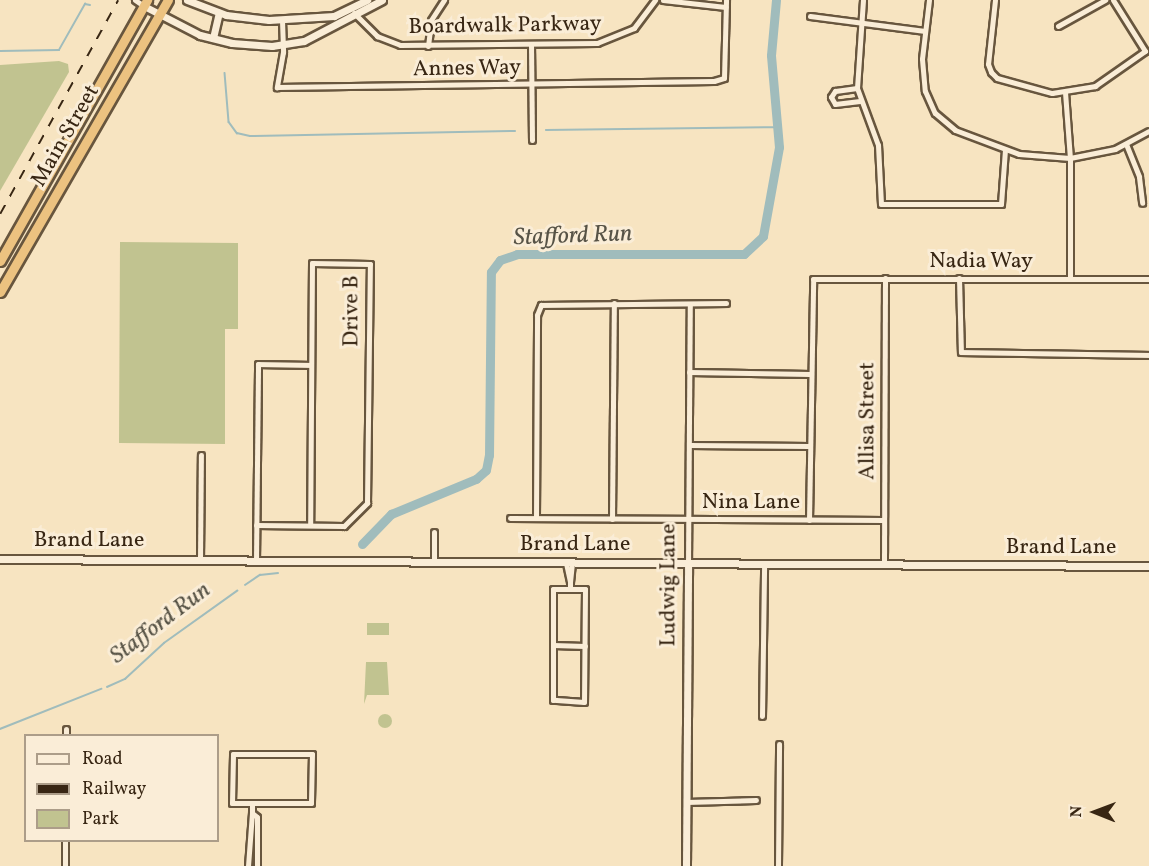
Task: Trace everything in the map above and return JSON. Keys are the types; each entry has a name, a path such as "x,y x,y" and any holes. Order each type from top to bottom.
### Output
{"highway":[{"name":"Main Street","path":"0,292 168,0"},
{"name":"Main Street","path":"0,261 145,3"}],"street":[{"path":"135,0 145,3 159,15 213,38 247,45 284,45 304,41 356,17 382,0"},
{"path":"187,0 219,13 282,20 334,16 367,0"},
{"path":"428,46 431,21 444,0"},
{"name":"Boardwalk Parkway","path":"351,9 356,17 390,42 428,46 531,44 610,40 634,28 655,0"},
{"path":"663,0 726,3"},
{"path":"863,0 857,88 878,145 881,204 1001,204 1005,150"},
{"path":"929,0 922,73 935,113 954,130 1005,150 1070,158 1126,144 1149,131"},
{"path":"996,0 988,64 991,72 997,78 1036,90 1065,92 1095,86 1145,51 1113,0"},
{"path":"1058,26 1105,0"},
{"name":"Annes Way","path":"282,20 284,45 277,87 531,85 724,78 726,3"},
{"path":"213,38 219,13"},
{"path":"810,16 925,31"},
{"path":"531,44 532,140"},
{"path":"857,88 835,91 831,97 835,104 860,101"},
{"path":"1065,92 1070,158 1070,279"},
{"path":"1126,144 1139,177 1142,203"},
{"name":"Drive B","path":"312,263 370,264 367,503 344,526 310,525 312,263"},
{"name":"Allisa Street","path":"884,565 885,278"},
{"path":"959,278 961,352 1149,355"},
{"name":"Nadia Way","path":"810,374 813,279 1149,279"},
{"path":"612,519 614,303"},
{"path":"536,518 537,315 541,305 726,303"},
{"name":"Ludwig Lane","path":"686,866 690,304"},
{"path":"256,560 258,364 311,365"},
{"path":"689,372 810,374 809,520"},
{"path":"689,445 809,446"},
{"path":"200,560 201,455"},
{"name":"Nina Lane","path":"510,518 884,520"},
{"path":"256,525 310,525"},
{"path":"434,532 434,562"},
{"name":"Brand Lane","path":"0,559 1149,566"},
{"path":"569,563 570,589"},
{"path":"762,716 764,564"},
{"path":"553,589 570,589 585,589 584,702 553,700 553,589"},
{"path":"553,645 585,646"},
{"path":"778,866 779,744"},
{"path":"233,754 312,754 311,803 252,803 232,803 233,754"},
{"path":"686,802 756,800"},
{"path":"248,866 252,803"},
{"path":"252,813 257,817 257,866"},
{"path":"64,866 65,842"}],"green space":[{"path":"59,61 68,64 69,72 0,191 0,65"},
{"path":"120,242 238,243 238,329 225,329 225,444 119,443"},
{"path":"367,623 389,623 389,635 367,635"},
{"path":"366,662 387,662 389,695 367,695 364,704"},
{"path":"385,714 390,716 392,721 390,726 385,728 380,726 378,721 380,716"}],"waterway":[{"name":"Stafford Run","path":"362,544 391,514 476,479 486,470 489,455 491,272 500,260 517,254 744,254 763,236 779,147 771,55 776,0"},
{"path":"0,51 59,50 85,4 90,5"},
{"path":"225,73 229,122 237,133 250,136 515,131"},
{"path":"546,130 778,127"},
{"name":"Stafford Run","path":"245,585 260,575 278,573"},
{"name":"Stafford Run","path":"107,687 125,679 164,643 237,591"},
{"name":"Stafford Run","path":"0,729 101,689"}],"railway":[{"path":"0,214 118,0"}]}
